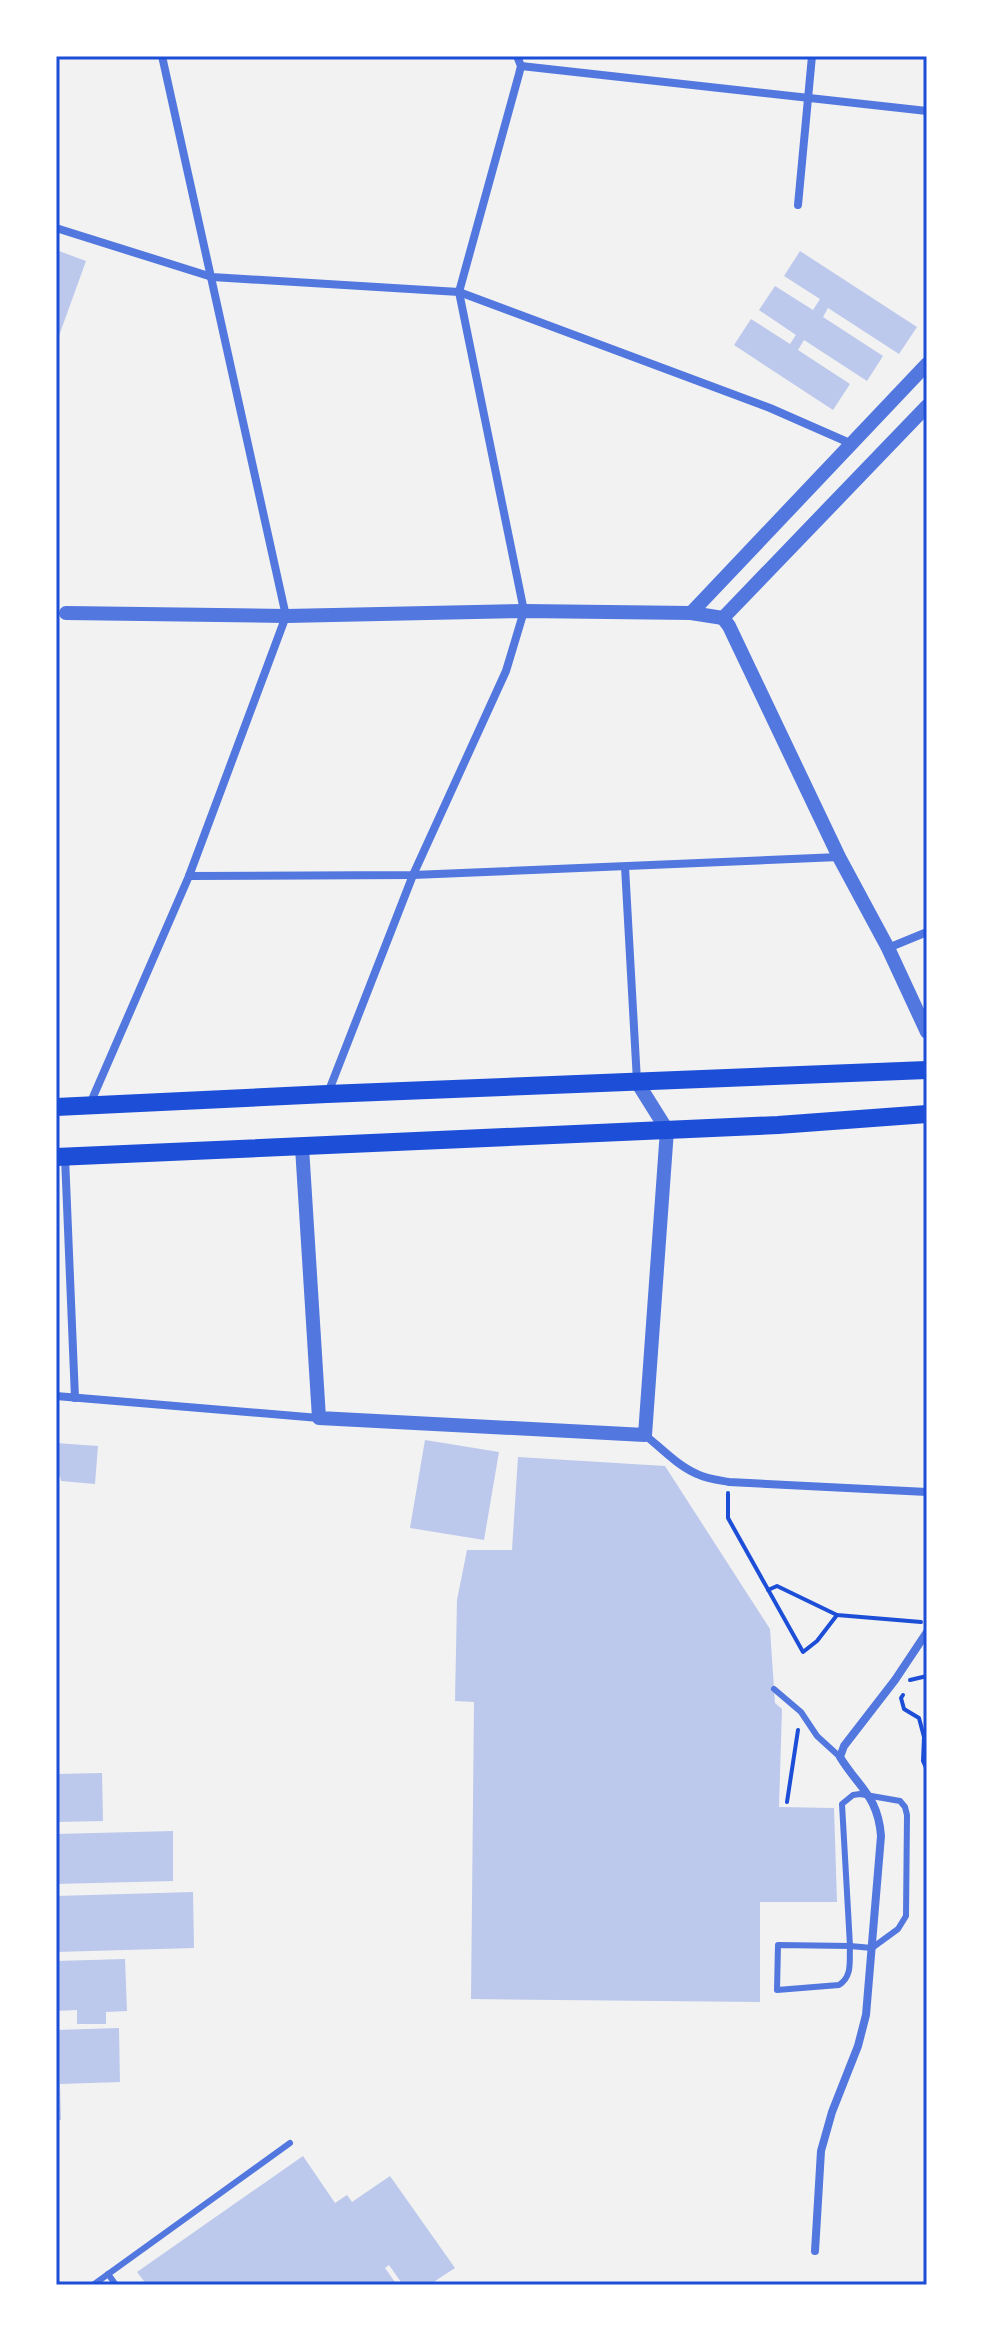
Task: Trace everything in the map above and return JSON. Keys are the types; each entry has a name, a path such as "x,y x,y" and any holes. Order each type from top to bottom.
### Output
{"main road":[{"path":"56,1107 927,1070"},
{"path":"60,1157 793,1124 927,1114"}],"street":[{"path":"90,1105 189,876 286,616 162,56"},
{"path":"798,205 812,56"},
{"path":"327,1094 413,875 506,671 524,611 459,292 519,61 807,99 927,111"},
{"path":"56,228 212,277 459,292 770,408 852,444"},
{"path":"691,613 927,364"},
{"path":"723,618 927,406"},
{"path":"59,613 286,616 524,611 691,613 723,618 927,1032"},
{"path":"189,876 413,875 839,857"},
{"path":"625,867 637,1082 667,1130 645,1435"},
{"path":"888,948 927,932"},
{"path":"302,1147 319,1418"},
{"path":"60,1157 75,1398"},
{"path":"56,1396 319,1418 645,1435 697,1474 729,1482 927,1492"},
{"path":"815,2251 821,2151 866,2015 881,1836 880,1820 870,1795 840,1757 844,1746 927,1632"}],"lane":[{"path":"774,1689 801,1712 825,1744 840,1757"},
{"path":"870,1795 853,1795 842,1804 850,1946 846,1980 839,1985 777,1990 778,1945 850,1946 872,1948 898,1929 906,1916 905,1807 900,1801 870,1795"},
{"path":"93,2285 290,2143"},
{"path":"108,2274 116,2285"}],"path":[{"path":"729,1482 728,1518 803,1652 817,1641 837,1615"},
{"path":"768,1590 777,1586 783,1588 837,1615 927,1623"},
{"path":"901,1698 904,1709 919,1718 924,1737 923,1761 927,1770"},
{"path":"787,1802 801,1712"}],"building":[{"path":"59,251 86,261 56,344 56,259"},
{"path":"800,251 917,327 899,354 828,308 823,317 883,356 867,381 804,340 798,350 850,384 833,410 734,345 751,319 790,344 796,335 759,310 775,286 813,310 820,299 784,276"},
{"path":"425,1440 499,1452 484,1540 410,1528"},
{"path":"56,1443 98,1446 95,1484 61,1481 60,1476 56,1476"},
{"path":"518,1457 665,1466 770,1629 775,1703 782,1709 779,1807 834,1808 837,1902 760,1902 760,2002 471,1999 474,1702 455,1701 457,1600 467,1550 512,1550"},
{"path":"102,1773 103,1821 56,1822 56,1774"},
{"path":"173,1831 173,1881 56,1884 56,1834"},
{"path":"193,1892 194,1948 56,1952 56,1896"},
{"path":"125,1959 127,2011 106,2012 106,2024 77,2024 77,2010 56,2011 56,1961"},
{"path":"119,2028 120,2082 60,2084 61,2120 56,2121 56,2030"},
{"path":"303,2156 335,2203 347,2195 352,2202 390,2176 455,2268 429,2285 403,2285 389,2265 385,2268 397,2285 147,2285 137,2272"}]}
